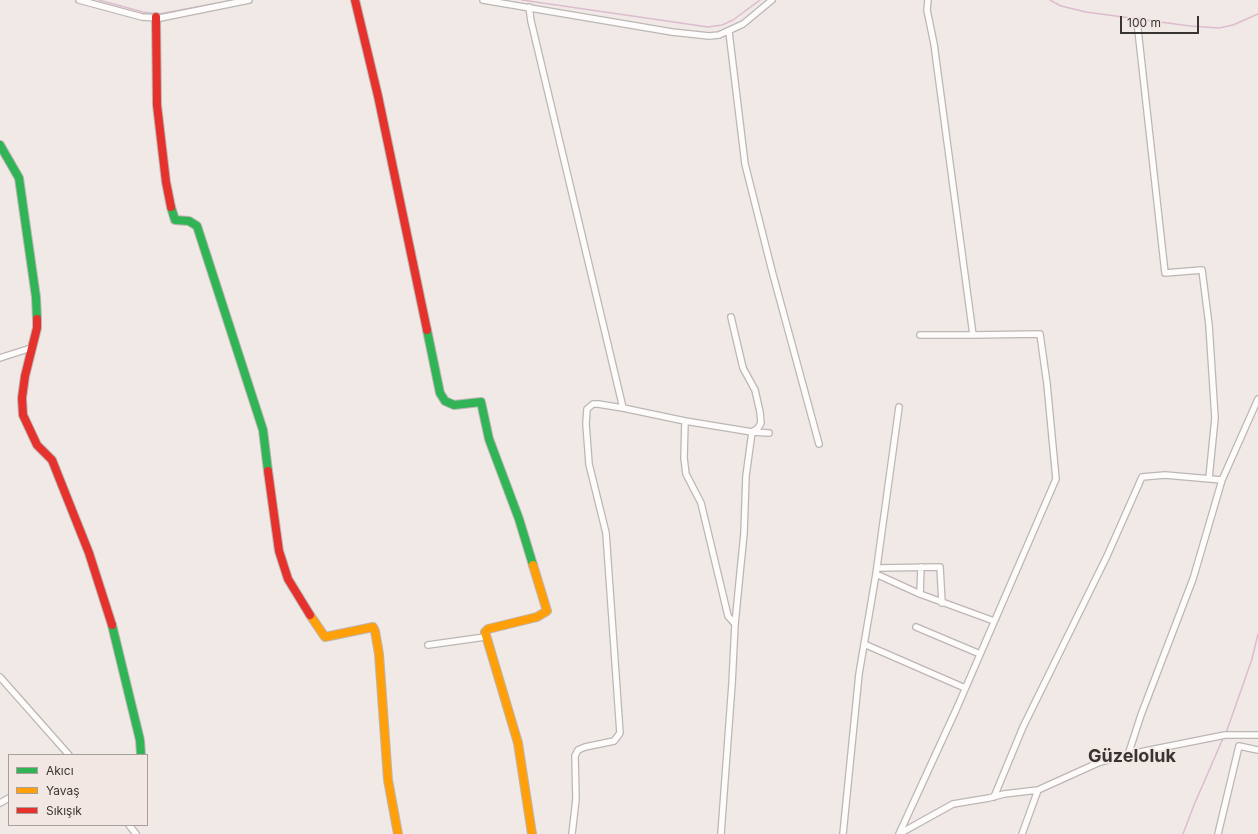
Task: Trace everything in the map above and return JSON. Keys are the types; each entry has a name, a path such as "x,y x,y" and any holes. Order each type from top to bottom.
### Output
{"street":[{"path":"79,0 142,17 156,17 249,0"},
{"path":"355,0 378,96 440,393 445,401 454,406 481,402 487,432 519,519 547,612 537,617 488,629 485,632 485,638 518,743 532,834"},
{"path":"484,0 672,32 709,36 729,32 743,24 772,0"},
{"path":"928,0 927,10 934,44 973,335"},
{"path":"529,7 531,21 623,408"},
{"path":"156,17 158,112 166,182 173,216 176,220 189,221 197,226 236,342 263,430 279,551 288,579 302,604 325,636 373,627 375,631 388,780 398,834"},
{"path":"1138,21 1165,273 1202,270 1209,325 1215,418 1209,478"},
{"path":"729,32 747,171 819,444"},
{"path":"0,145 19,178 36,297 37,328 24,376 22,398 23,415 28,430 37,445 52,460 89,553 110,617 120,654 140,740 141,754"},
{"path":"731,316 743,368 755,390 760,412 761,423 758,428 752,432"},
{"path":"902,833 1056,479 1056,467 1040,334 920,335"},
{"path":"0,358 31,348"},
{"path":"1128,755 1141,714 1193,579 1222,480 1258,399"},
{"path":"572,834 576,799 575,756 578,750 614,740 620,733 606,534 589,464 586,424 587,409 593,404 598,404 685,421 752,432 769,433"},
{"path":"843,834 859,674 877,571 899,407"},
{"path":"685,421 684,458 686,474 701,503 728,616 734,624"},
{"path":"721,834 732,684 734,624 752,432"},
{"path":"994,797 1023,727 1107,556 1142,477 1165,474 1222,480"},
{"path":"877,571 921,567 940,567 942,603"},
{"path":"920,594 921,567"},
{"path":"877,571 920,594 994,622"},
{"path":"916,627 980,654"},
{"path":"428,645 485,638"},
{"path":"864,644 965,688"},
{"path":"0,677 68,754"},
{"path":"902,833 953,804 1004,794 1038,790 1100,762 1227,735 1258,735"},
{"path":"1218,834 1239,746 1258,750"},
{"path":"1022,834 1038,790"}],"waterway":[{"path":"99,0 143,12 159,14 234,0"},
{"path":"522,0 708,27 722,25 733,20 760,0"},
{"path":"1050,0 1061,6 1086,12 1190,26 1219,28 1233,25 1258,14"},
{"path":"1226,733 1252,659 1258,634"},
{"path":"1183,834 1224,736"}],"traffic: fast":[{"path":"0,145 19,178 36,297 37,319"},
{"path":"171,207 175,220 189,221 197,226 263,430 268,471"},
{"path":"427,330 440,393 445,401 454,405 481,402 489,439 519,519 533,565"},
{"path":"112,625 140,740 141,754"}],"traffic: slow":[{"path":"532,834 518,743 485,632 488,629 537,617 547,611 533,565"},
{"path":"310,615 325,637 373,627 375,631 379,654 388,780 398,834"}],"traffic: jam":[{"path":"355,0 378,96 427,330"},
{"path":"156,17 157,105 166,182 171,207"},
{"path":"37,319 37,328 25,376 22,398 23,415 37,445 52,460 89,553 112,625"},
{"path":"268,471 279,551 288,579 310,615"}],"district":[{"name":"Güzeloluk","path":"1132,757"}]}
